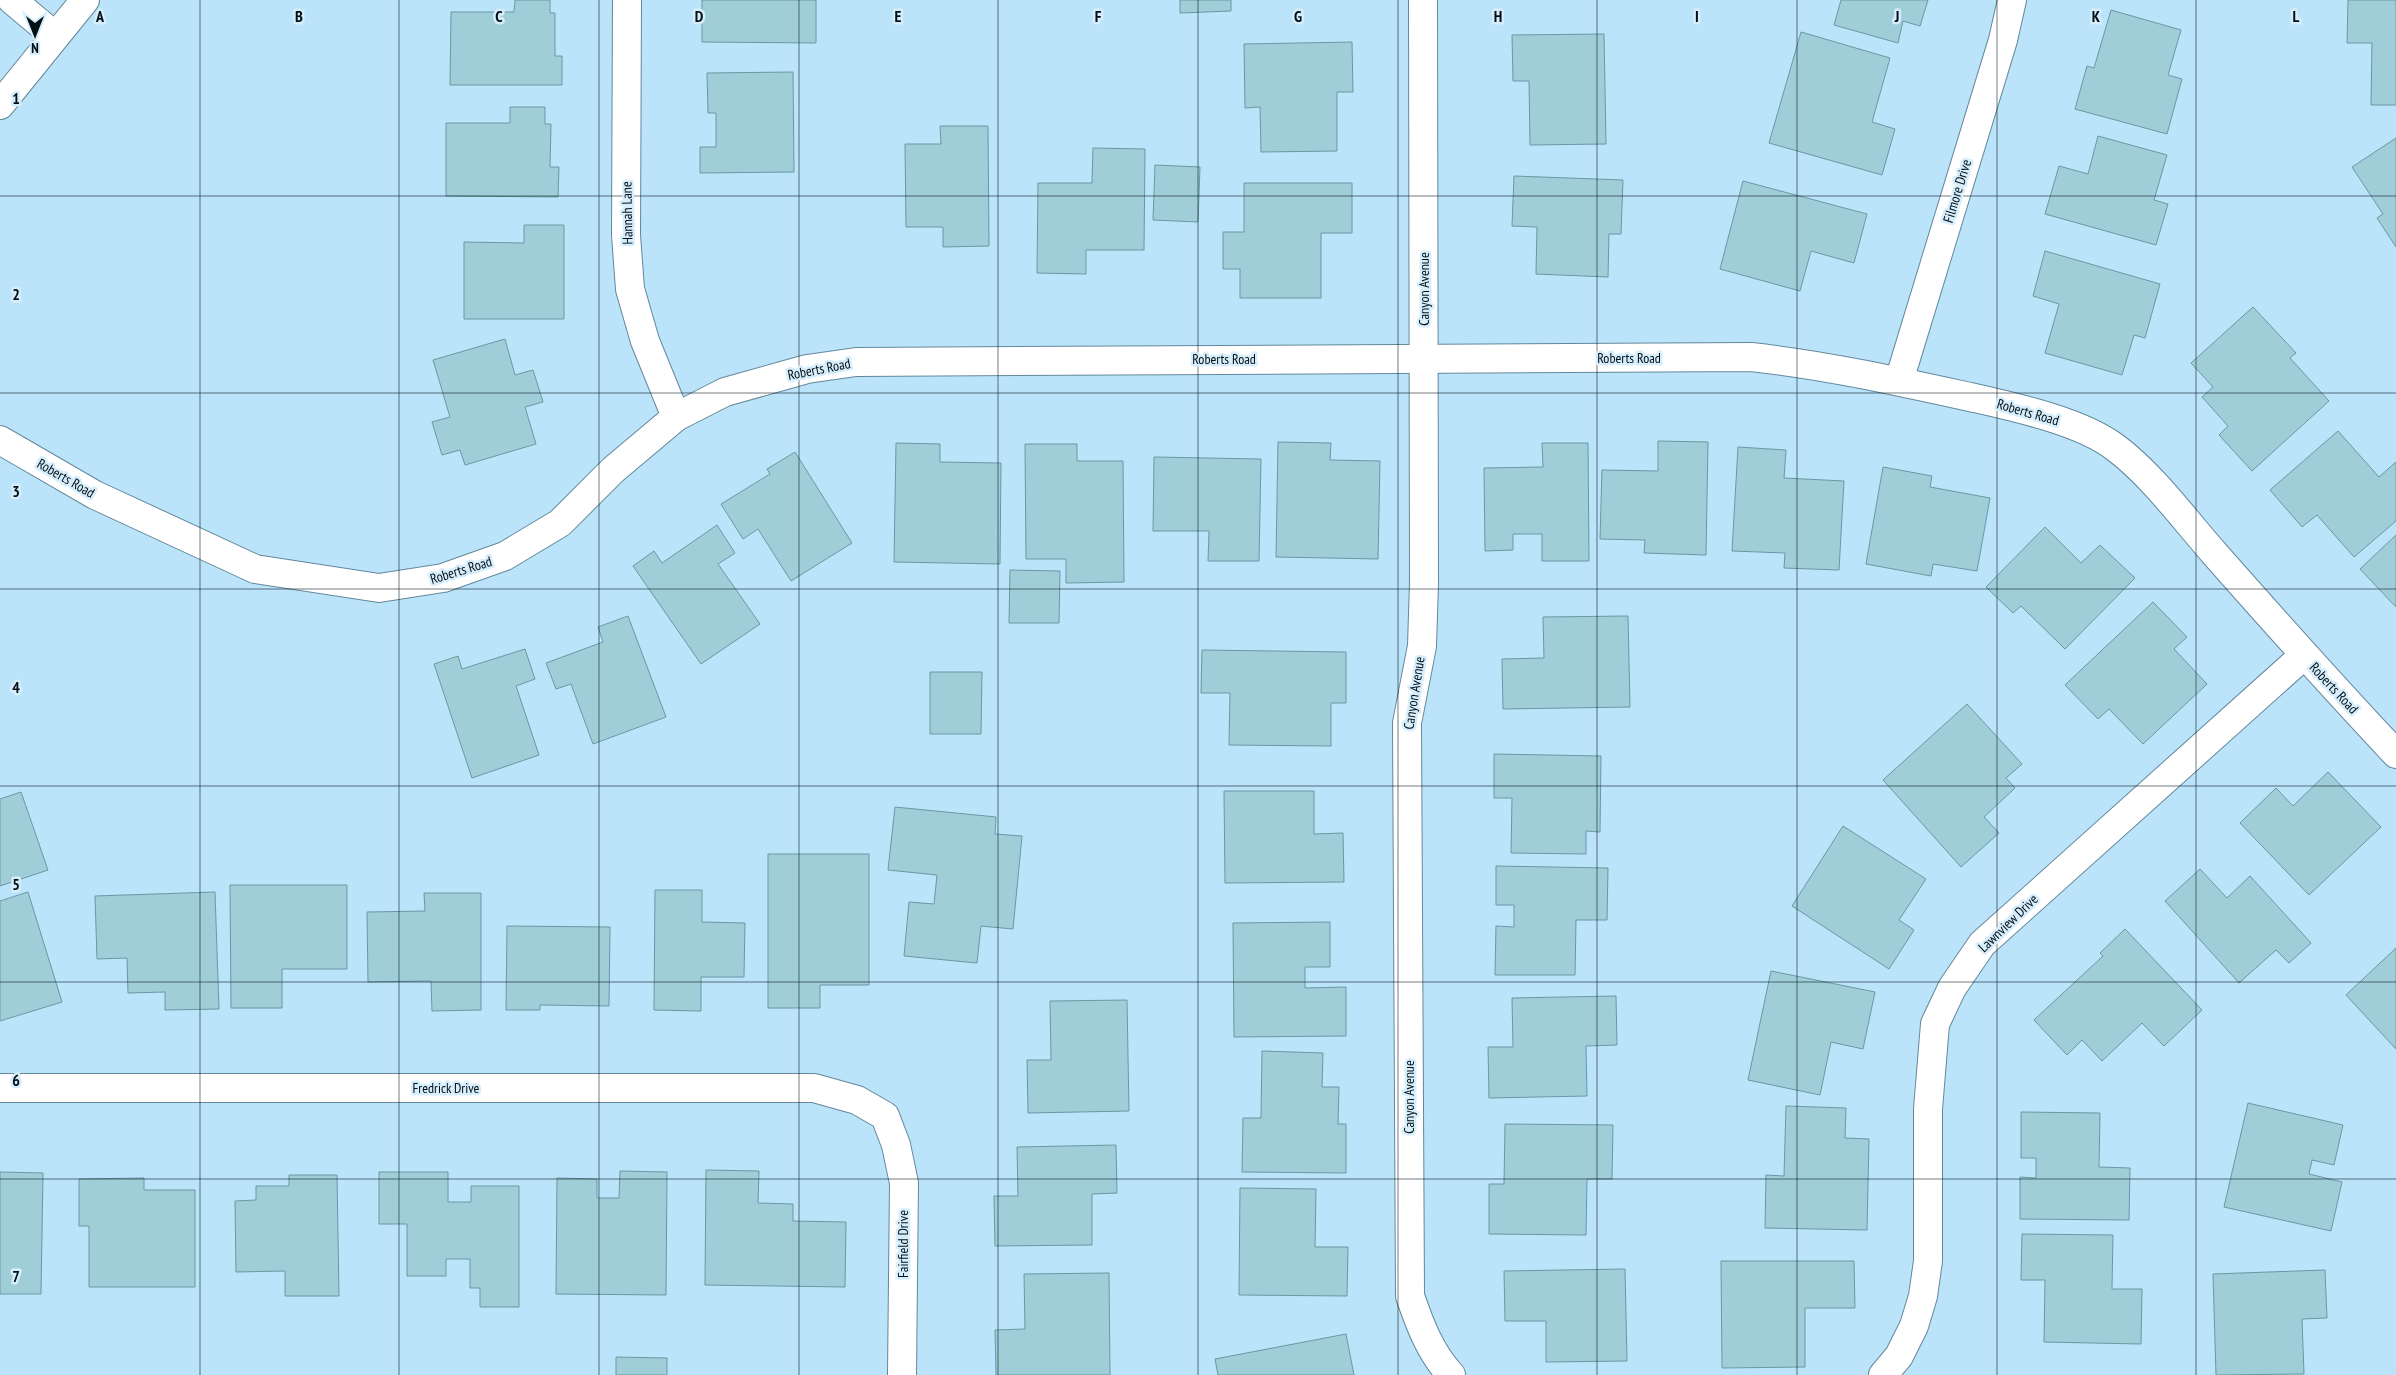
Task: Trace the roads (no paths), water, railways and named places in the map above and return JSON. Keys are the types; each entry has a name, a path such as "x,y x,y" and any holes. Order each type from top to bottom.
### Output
{"street":[{"path":"12,0 55,36"},
{"path":"0,105 85,0"},
{"name":"Hannah Lane","path":"627,0 626,235 630,289 645,342 676,417"},
{"name":"Canyon Avenue","path":"1423,0 1424,358 1422,646 1407,723 1410,1296 1423,1334 1440,1363 1451,1375"},
{"name":"Filmore Drive","path":"1899,381 2003,40 2012,0"},
{"name":"Roberts Road","path":"0,440 95,495 255,569 379,588 443,578 505,556 560,523 614,470 676,417 725,392 807,369 856,362 1424,358 1751,357 1801,363 1899,381 2009,406 2072,425 2116,447 2147,477 2304,656 2396,754"},
{"name":"Lawnview Drive","path":"1883,1375 1899,1356 1914,1326 1923,1296 1928,1261 1928,1109 1935,1024 1952,988 1982,944 2304,656"},
{"name":"Fredrick Drive","path":"0,1088 814,1088 858,1100 885,1116"},
{"name":"Fairfield Drive","path":"885,1116 896,1146 904,1183 902,1375"}]}
